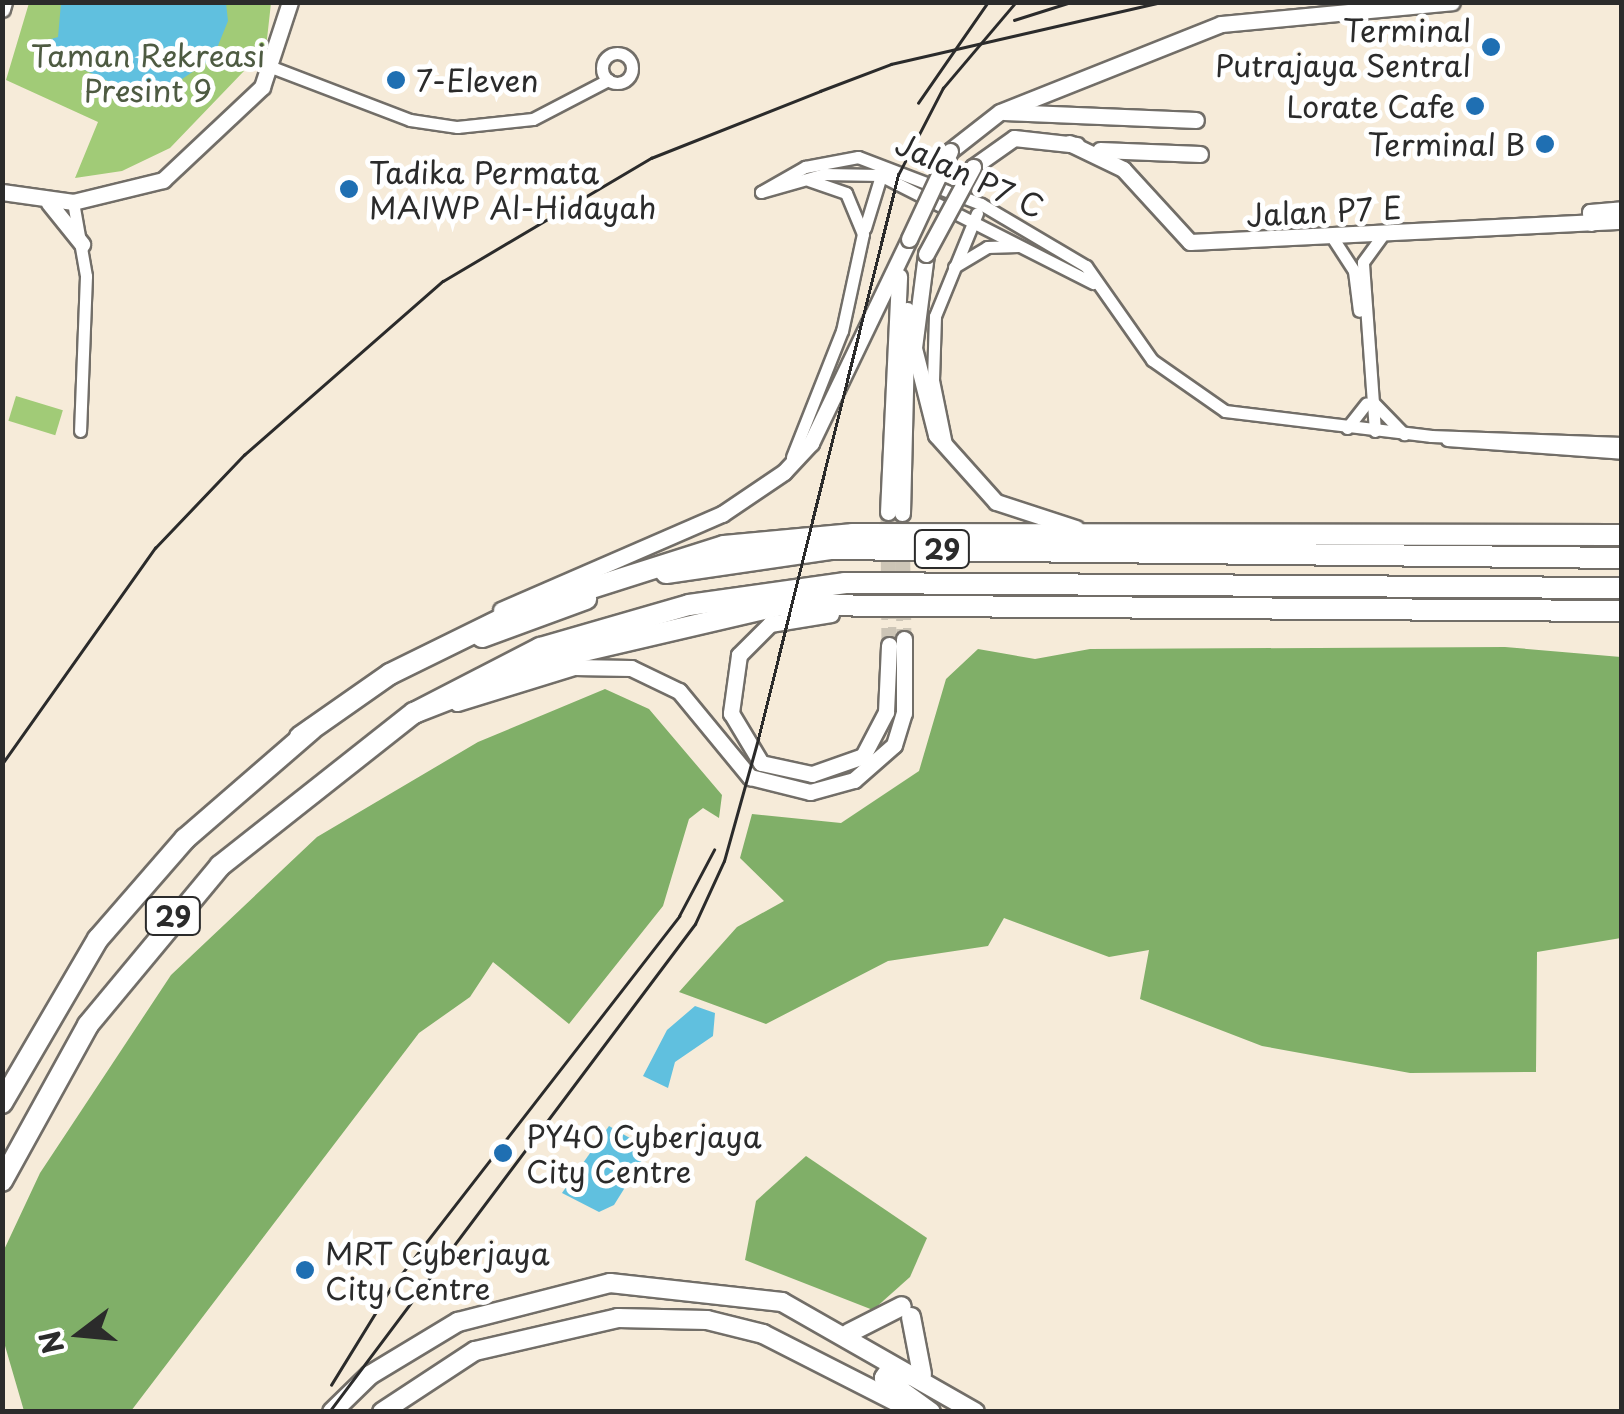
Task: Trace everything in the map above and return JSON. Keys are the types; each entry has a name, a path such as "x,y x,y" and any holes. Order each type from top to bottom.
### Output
{"highway":[{"path":"300,736 390,674 516,612 696,552 854,534 1615,533"},
{"name":"29","path":"2,1102 98,940 185,840 300,736 489,634 675,570 744,557 924,549 1622,558"},
{"name":"29","path":"2,1181 88,1025 146,944 220,866 414,713 575,635 778,589 893,582 1622,588"},
{"path":"414,713 448,706 558,657 708,620 857,600 1622,611"},
{"path":"1517,610 1622,620"},
{"path":"2,1093 20,1068"}],"main road":[{"path":"332,1412 370,1375 458,1322 570,1288 727,1291 782,1302 849,1333 976,1412"},
{"path":"849,1333 907,1311 923,1376"},
{"path":"382,1412 500,1341 618,1318 707,1320 762,1334 916,1412"},
{"path":"932,1412 886,1382 887,1370 966,1412"}],"street":[{"path":"2,192 49,202 73,202 163,180 250,103 274,68 290,2"},
{"path":"390,674 514,603 722,514 784,472 811,443 950,150 1000,112 1221,24 1452,2"},
{"path":"274,68 410,120 457,127 533,119 608,80"},
{"path":"1000,112 1196,120"},
{"path":"909,240 892,317 895,512 904,329 926,254 973,167 1014,138 1069,143 1141,158 1200,154"},
{"name":"Jalan P7 E","path":"1069,143 1123,170 1181,239 1381,237 1590,218 1622,209"},
{"path":"784,472 819,401 886,161"},
{"name":"Jalan P7 C","path":"806,173 886,161 1056,243 1152,360 1197,396 1262,421 1622,453"},
{"path":"806,173 854,202 861,247"},
{"name":"Jalan P7 C","path":"806,173 880,176 974,218 1092,283"},
{"path":"49,202 82,244"},
{"path":"73,202 82,244 80,431"},
{"path":"948,455 932,354 947,278 981,204"},
{"name":"Jalan P7 E","path":"1590,218 1622,221"},
{"path":"1371,430 1362,262 1381,237"},
{"path":"1334,240 1354,272 1370,403 1404,434"},
{"path":"947,278 974,251 1032,250"},
{"path":"926,254 914,348 948,455 996,502 1037,520 1184,533"},
{"path":"1347,428 1370,403"},
{"name":"Jalan P7 C","path":"1431,436 1622,443"},
{"path":"448,706 574,667 632,668 679,691 750,777 810,792 854,780 894,745 904,714 896,642 886,712 863,756 800,775 761,763 743,744 729,682 739,655 770,624 980,604"}],"green space":[{"name":"Taman Rekreasi Presint 9","path":"29,3 271,3 266,48 170,148 122,171 75,178 98,122 6,80"},
{"path":"16,396 63,410 55,435 8,421"},
{"path":"1505,647 1621,657 1621,938 1537,952 1536,1072 1410,1073 1262,1046 1140,999 1149,950 1109,957 1004,918 988,946 888,961 766,1024 679,992 737,927 784,901 740,858 752,814 841,823 919,771 946,679 978,649 1035,659 1090,649"},
{"path":"605,689 649,709 722,795 719,818 703,808 689,819 663,906 569,1024 493,962 470,997 419,1033 131,1411 24,1411 3,1339 3,1252 40,1173 171,975 317,837 478,742"},
{"path":"806,1156 927,1238 910,1277 873,1310 745,1260 756,1201"}],"water":[{"path":"61,3 226,3 228,21 213,58 160,94 135,94 53,55 44,41 58,37"},
{"path":"695,1006 715,1013 713,1036 675,1062 668,1088 643,1076 667,1030"},
{"path":"609,1126 649,1149 614,1205 599,1212 562,1193"}],"tunnel":[{"path":"888,512 889,645"},
{"path":"902,513 904,639"}],"railway":[{"path":"918,103 988,2"},
{"path":"329,1412 695,924 724,861 758,739 898,175 943,88 1016,2"},
{"path":"1014,20 1071,2"},
{"path":"2,764 155,548 244,455 443,281 651,158 820,91 891,64 1162,2"},
{"path":"331,1385 390,1289 679,916 714,850"}],"place":[{"name":"Terminal Putrajaya Sentral","path":"1491,47"},
{"name":"7-Eleven","path":"396,80"},
{"name":"Lorate Cafe","path":"1475,106"},
{"name":"Terminal B","path":"1545,144"},
{"name":"Tadika Permata MAIWP Al-Hidayah","path":"349,189"},
{"name":"PY40 Cyberjaya City Centre","path":"503,1153"},
{"name":"MRT Cyberjaya City Centre","path":"305,1270"}]}
